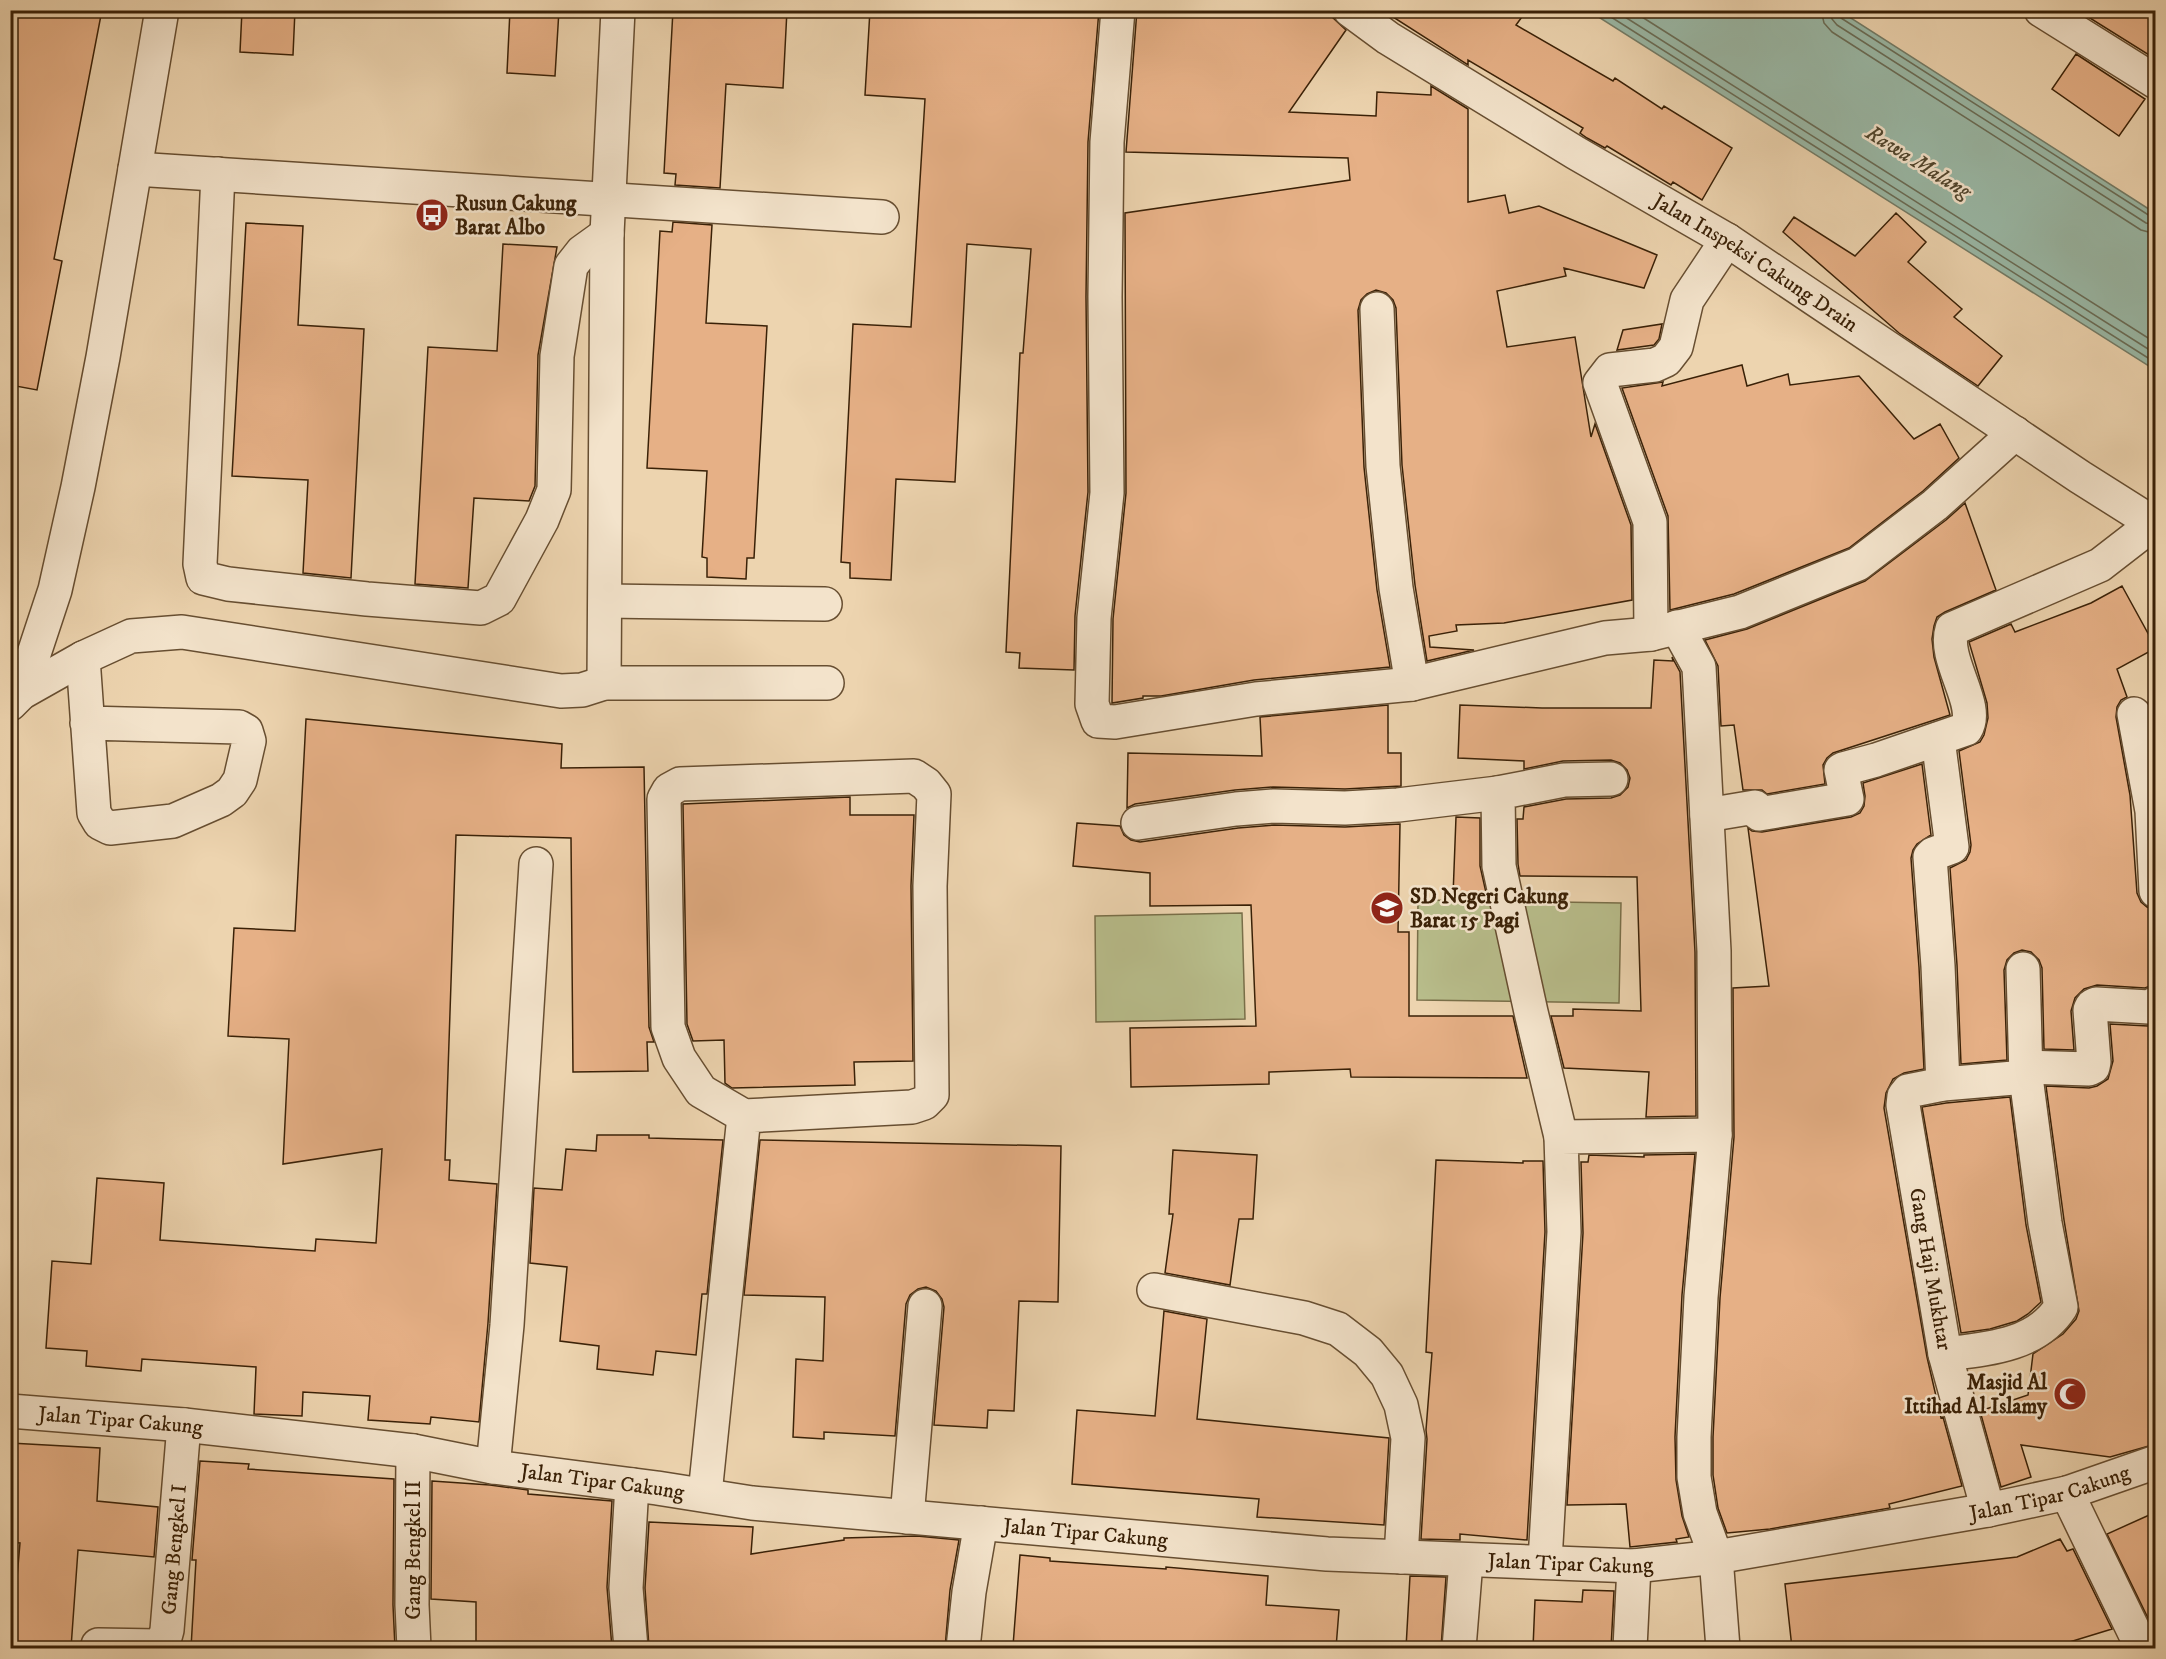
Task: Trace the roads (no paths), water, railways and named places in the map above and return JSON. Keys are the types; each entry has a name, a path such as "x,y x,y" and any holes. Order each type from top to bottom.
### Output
{"street":[{"path":"16,699 55,590 78,487 162,10"},
{"path":"604,683 606,234 618,10"},
{"path":"1118,10 1107,142 1105,297 1107,493 1094,618 1092,704 1098,721 1115,722 1256,699 1412,684 1605,638 1664,631 1740,612 1857,564 1935,505 2015,433"},
{"name":"Jalan Inspeksi Cakung Drain","path":"1350,10 1388,38 1566,147 1727,240 2154,525"},
{"path":"2041,10 2156,82"},
{"path":"135,169 882,217"},
{"path":"218,174 200,564 203,578 228,584 367,599 481,608 499,599 542,520 554,490 557,356 571,266 582,252 606,234"},
{"path":"1723,1648 1716,1557 1700,1513 1694,1477 1701,1297 1715,1135 1714,951 1699,666 1664,631 1650,522 1600,383 1610,370 1655,365 1666,360 1676,347 1686,300 1727,240"},
{"path":"1377,309 1384,477 1396,588 1412,684"},
{"path":"1707,815 1755,807 1759,814 1847,799 1841,770 1965,729 1970,722 1971,712 1956,672 1950,636 1952,629 2100,565 2154,525"},
{"path":"606,601 825,604"},
{"path":"16,699 83,658 131,636 182,632 561,691 582,690 604,683 827,683"},
{"path":"83,658 87,723 94,813 100,823 110,828 173,821 221,801 232,792 240,780 249,741 246,731 239,727 87,723"},
{"path":"2134,714 2154,811 2156,891"},
{"path":"1938,739 1952,847 1930,857 1938,966 1942,1084 2026,1072 2089,1069 2094,1062 2090,1010 2092,1006 2096,1004 2149,1006 2156,1003"},
{"path":"914,776 926,784 934,794 930,886 932,1095 924,1103 912,1107 744,1116 701,1091 679,1058 668,1027 664,799 669,790 680,784 914,776"},
{"path":"1138,823 1264,807 1345,808 1398,805 1498,793 1564,780 1611,779"},
{"path":"1498,793 1499,866 1561,1137 1564,1232 1545,1561"},
{"path":"493,1467 507,1325 536,864"},
{"path":"1945,1354 1999,1348 2023,1339 2053,1319 2061,1307 2045,1223 2026,1072 2023,969"},
{"name":"Gang Haji Mukhtar","path":"1942,1084 1908,1091 1904,1096 1903,1105 1945,1354 1988,1510"},
{"path":"705,1494 744,1116"},
{"path":"1561,1137 1715,1135"},
{"path":"1154,1290 1304,1318 1338,1329 1368,1352 1387,1375 1401,1405 1408,1438 1401,1557"},
{"path":"907,1517 925,1306"},
{"name":"Jalan Tipar Cakung","path":"10,1411 184,1425 413,1451 493,1467 705,1494 752,1503 1327,1554 1634,1566 1716,1557 1988,1510 2067,1493 2156,1462"},
{"name":"Gang Bengkel I","path":"98,1645 158,1646 164,1641 168,1630 184,1425"},
{"name":"Gang Bengkel II","path":"413,1451 411,1605 414,1648"},
{"path":"631,1648 626,1588 632,1485"},
{"path":"2067,1493 2142,1648"},
{"path":"963,1648 969,1592 981,1523"},
{"path":"1459,1648 1466,1561"},
{"path":"1630,1648 1634,1566"}],"water":[{"name":"Rawa Malang","path":"1589,11 1840,11 2155,213 2155,370"}],"place":[{"name":"Rusun Cakung Barat Albo","path":"432,215"},
{"name":"SD Negeri Cakung Barat 15 Pagi","path":"1387,908"},
{"name":"Masjid Al Ittihad Al Islamy","path":"2070,1394"}]}
